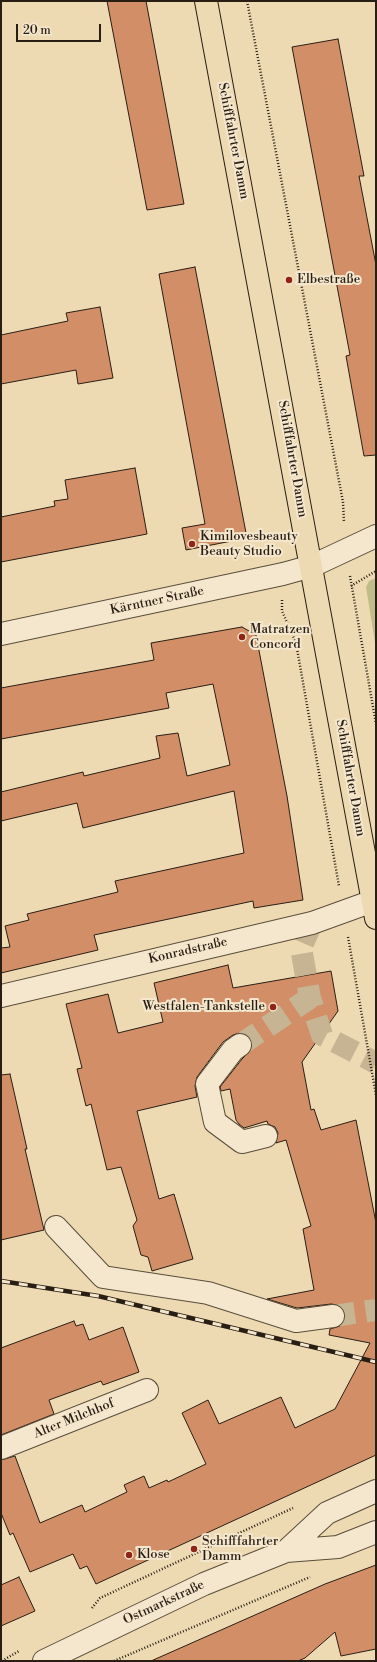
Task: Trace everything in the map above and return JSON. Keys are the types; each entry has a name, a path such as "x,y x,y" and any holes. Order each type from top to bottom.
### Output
{"main road":[{"name":"Schifffahrter Damm","path":"206,1 312,566 374,910"}],"street":[{"name":"Kärntner Straße","path":"1,634 283,574 312,566 376,536"},
{"name":"Konradstraße","path":"1,996 312,923 374,910"},
{"path":"240,1045 233,1050 207,1084 215,1122 242,1142 266,1136"},
{"path":"56,1227 103,1277 208,1293 296,1321 333,1316"},
{"name":"Alter Milchhof","path":"1,1448 147,1390"},
{"name":"Ostmarkstraße","path":"286,1551 327,1513 376,1491"},
{"name":"Ostmarkstraße","path":"44,1661 204,1584 286,1551 338,1547 376,1532"}],"path":[{"path":"247,1 343,502 346,551 351,586 376,724"},
{"path":"351,586 376,571"},
{"path":"90,1611 100,1598 298,1505"},
{"path":"114,1661 314,1575"},
{"path":"2,1661 20,1651"}],"shaded area":[{"path":"376,578 376,649 366,587 369,581"}],"building":[{"path":"107,1 146,1 184,204 147,210"},
{"path":"338,39 364,176 359,176 376,265 376,455 364,456 346,356 350,355 292,47"},
{"path":"195,267 247,538 186,550 182,528 205,524 159,274"},
{"path":"100,307 113,378 78,384 76,370 1,384 1,335 68,321 66,313"},
{"path":"135,468 147,534 1,562 1,517 55,506 54,501 68,499 65,480"},
{"path":"242,627 256,635 287,796 303,900 254,908 253,901 94,935 98,950 1,973 1,948 10,947 5,926 29,920 27,914 118,892 115,881 244,853 234,791 83,828 77,803 1,821 1,792 83,772 84,776 160,758 156,736 178,733 187,776 230,765 213,684 166,693 169,708 1,739 1,688 154,660 151,643"},
{"path":"228,965 233,988 331,971 338,1011 302,1062 311,1110 314,1109 321,1130 356,1120 376,1223 376,1455 96,1584 87,1566 80,1569 73,1554 30,1572 13,1533 10,1535 1,1513 1,1460 15,1456 40,1523 82,1505 85,1512 127,1492 124,1485 144,1476 149,1488 167,1480 168,1482 206,1464 182,1413 208,1400 219,1424 281,1397 295,1428 335,1409 370,1343 329,1335 330,1329 340,1326 345,1320 343,1309 338,1305 331,1304 297,1308 267,1299 314,1290 303,1229 311,1226 286,1140 276,1143 278,1133 275,1127 268,1124 267,1121 244,1128 236,1120 230,1089 221,1091 220,1087 251,1050 252,1044 250,1038 246,1034 239,1033 233,1035 223,1042 197,1077 195,1086 197,1097 137,1111 159,1199 174,1194 193,1259 152,1271 148,1257 141,1255 133,1226 137,1220 121,1167 107,1170 91,1104 86,1106 77,1069 82,1068 66,1004 108,994 118,1033 163,1022 154,983"},
{"path":"10,1074 27,1149 25,1149 44,1230 1,1240 1,1075"},
{"path":"74,1321 76,1326 83,1324 89,1340 123,1327 139,1372 103,1385 101,1381 49,1400 54,1414 1,1435 1,1348"},
{"path":"376,1565 376,1649 341,1656 335,1632 305,1658 298,1661 151,1661 325,1584"},
{"path":"19,1577 35,1611 1,1626 1,1585"}],"tunnel":[{"path":"312,923 301,948 310,998 322,1035 376,1063"},
{"path":"240,1045 310,998"},
{"path":"333,1316 376,1310"}],"railway":[{"path":"1,1281 98,1296 376,1362"}],"place":[{"name":"Elbestraße","path":"289,280"},
{"name":"Kimilovesbeauty Beauty Studio","path":"192,544"},
{"name":"Matratzen Concord","path":"242,637"},
{"name":"Westfalen-Tankstelle","path":"273,1007"},
{"name":"Schifffahrter Damm","path":"194,1549"},
{"name":"Klose","path":"129,1555"}]}
